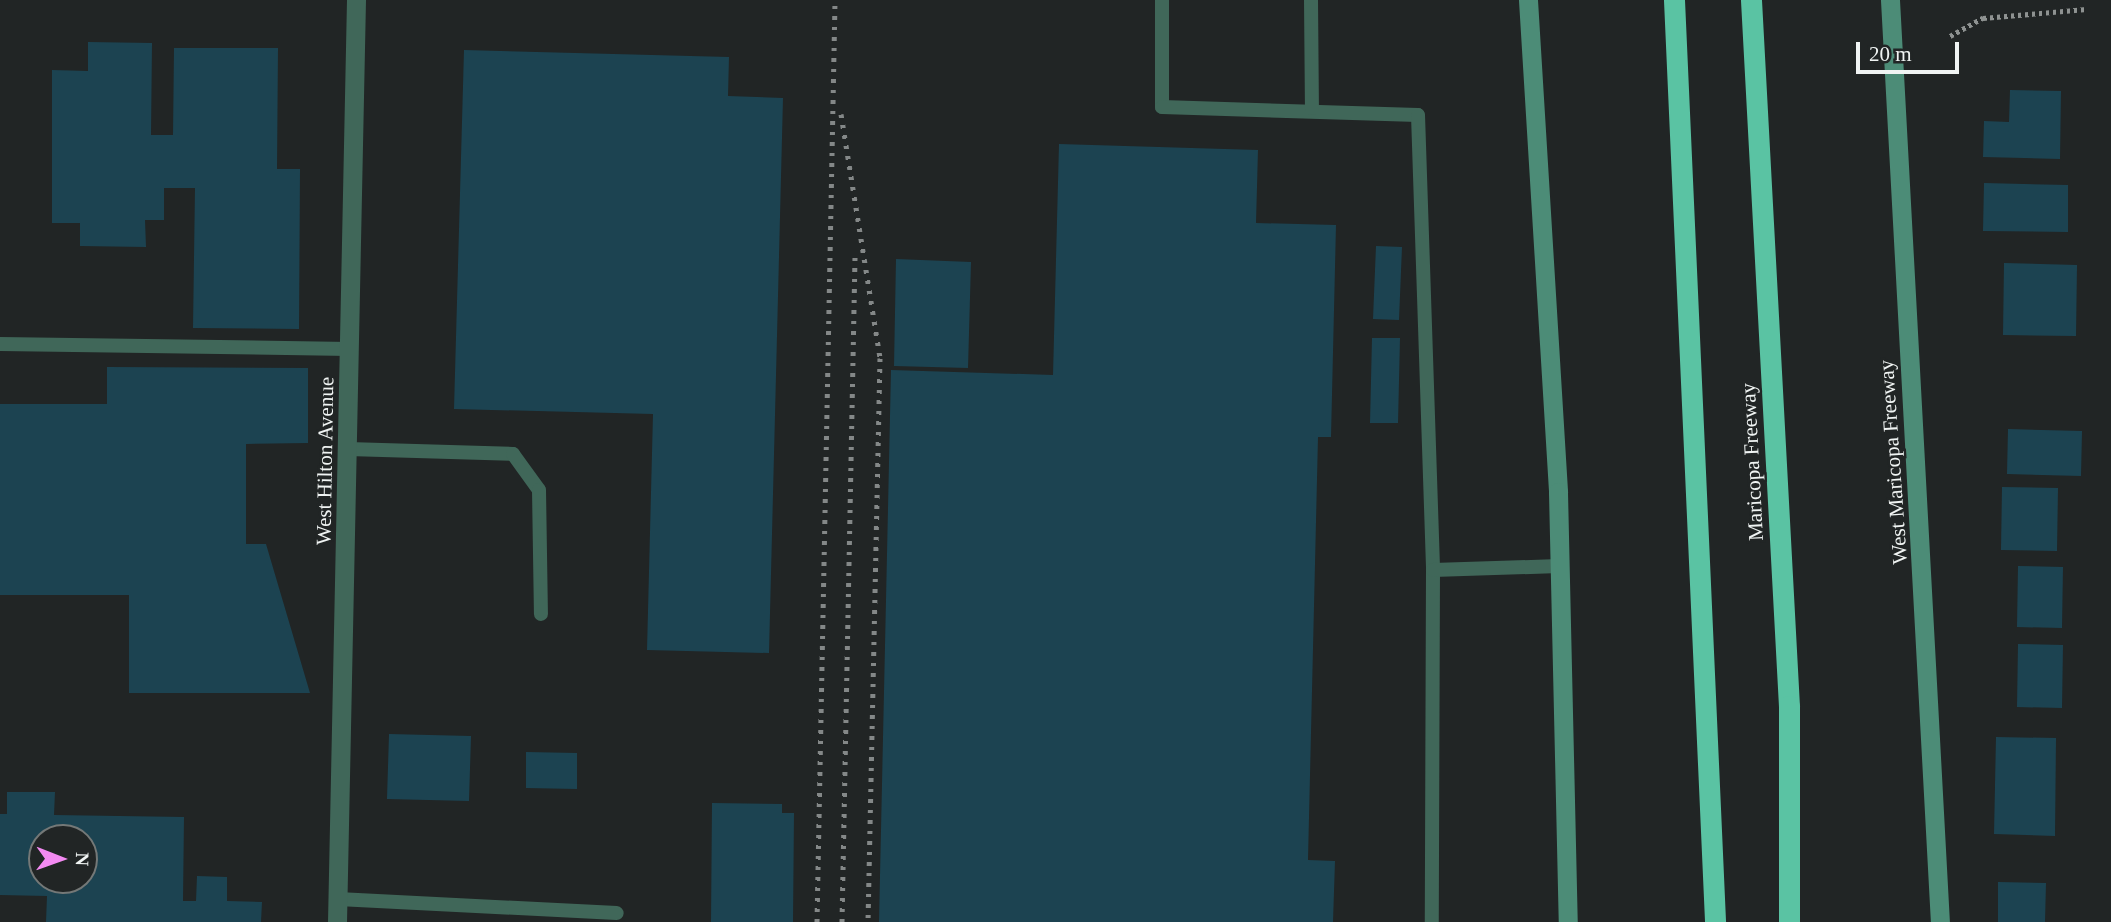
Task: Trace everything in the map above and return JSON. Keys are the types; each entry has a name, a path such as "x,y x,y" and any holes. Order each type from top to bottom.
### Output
{"highway":[{"path":"1674,0 1682,76 1714,922"},
{"name":"Maricopa Freeway","path":"1751,0 1758,80 1789,706 1789,922"}],"main road":[{"path":"1528,0 1559,566 1568,922"},
{"name":"West Maricopa Freeway","path":"1890,0 1940,922"}],"street":[{"name":"West Hilton Avenue","path":"337,922 356,0"}],"lane":[{"path":"1162,0 1162,107 1312,108 1419,115 1433,570 1433,922"},
{"path":"1311,0 1312,108"},
{"path":"0,344 350,349"},
{"path":"348,449 513,454 540,490 541,614"},
{"path":"1433,570 1559,566"},
{"path":"338,899 617,913"}],"path":[{"path":"1950,36 1983,18 2087,9"}],"building":[{"path":"88,42 152,43 151,135 173,135 174,48 278,48 277,169 300,169 299,329 193,328 195,188 164,188 164,220 145,220 146,247 80,246 80,223 52,223 52,70 88,71"},
{"path":"464,50 729,57 728,96 783,98 769,653 647,650 653,414 454,409"},
{"path":"2010,90 2061,91 2060,159 1983,157 1984,121 2009,122"},
{"path":"1059,144 1258,150 1256,223 1336,225 1331,437 1318,437 1308,860 1335,861 1333,922 879,922 891,370 1053,375"},
{"path":"1984,183 2068,185 2068,232 1983,231"},
{"path":"1376,246 1402,247 1399,320 1373,319"},
{"path":"896,259 971,262 968,368 894,366"},
{"path":"2004,263 2077,265 2076,336 2003,335"},
{"path":"1372,338 1400,338 1398,423 1370,423"},
{"path":"107,367 308,368 308,443 246,444 246,544 266,544 310,693 129,693 129,595 0,595 0,404 107,404"},
{"path":"2008,429 2082,431 2081,476 2007,474"},
{"path":"2002,487 2058,488 2057,551 2001,550"},
{"path":"2018,566 2063,567 2062,628 2017,627"},
{"path":"2018,644 2063,645 2062,708 2017,707"},
{"path":"389,734 471,736 469,801 387,799"},
{"path":"1996,737 2056,738 2055,836 1994,834"},
{"path":"526,752 577,753 577,789 526,788"},
{"path":"7,792 55,792 54,815 184,817 183,901 196,901 197,876 227,877 227,901 262,902 261,922 46,922 47,896 0,895 0,814 7,814"},
{"path":"712,803 782,804 782,813 794,813 793,922 711,922"},
{"path":"1998,882 2046,883 2045,922 1998,922"}],"railway":[{"path":"817,922 835,0"},
{"path":"841,114 880,358 868,922"},
{"path":"842,922 855,257"}]}
